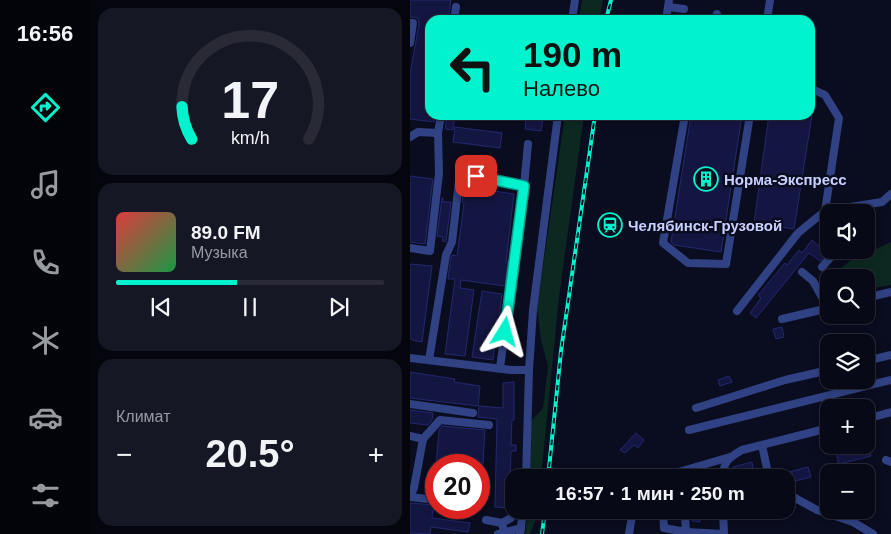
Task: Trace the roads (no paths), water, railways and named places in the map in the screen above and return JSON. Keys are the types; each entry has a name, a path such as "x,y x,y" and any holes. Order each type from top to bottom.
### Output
{"street":[{"path":"573,15 575,0"},
{"path":"768,15 770,0"},
{"path":"668,4 684,9"},
{"path":"455,15 456,8"},
{"path":"410,23 413,24 410,44"},
{"path":"815,90 825,95 839,118 826,204"},
{"path":"410,248 430,251 439,173 438,133 440,120"},
{"path":"526,469 529,370 534,300 557,120"},
{"path":"684,120 663,243 688,263 726,264 749,120"},
{"path":"410,137 418,132 438,133"},
{"path":"500,368 528,144"},
{"path":"429,360 446,255 452,242 460,172 524,186"},
{"path":"869,204 882,202 891,194"},
{"path":"737,311 798,233 820,215"},
{"path":"822,268 830,259"},
{"path":"802,272 813,281 820,293"},
{"path":"875,296 891,292"},
{"path":"782,319 820,310"},
{"path":"875,359 891,356"},
{"path":"410,358 529,370"},
{"path":"696,408 786,380 820,372"},
{"path":"689,430 891,380"},
{"path":"410,404 473,413"},
{"path":"875,416 891,412"},
{"path":"425,499 410,497 414,488 414,470 423,439 440,420 489,424"},
{"path":"689,469 730,457 742,450 820,430"},
{"path":"410,436 423,439"},
{"path":"762,445 767,469"},
{"path":"723,469 723,465 730,457"},
{"path":"795,498 817,510 853,522 873,534"},
{"path":"486,520 502,523 509,519"},
{"path":"629,534 632,519"},
{"path":"664,519 664,528 686,533 724,534 723,519"},
{"path":"685,519 686,533"},
{"path":"502,523 501,533 521,531"}],"railway":[{"path":"607,15 611,0"},
{"path":"549,469 561,351 594,120"},
{"path":"542,534 544,519"}],"place":[{"name":"Норма-Экспресс","path":"706,179"},
{"name":"Челябинск-Грузовой","path":"610,225"}]}
